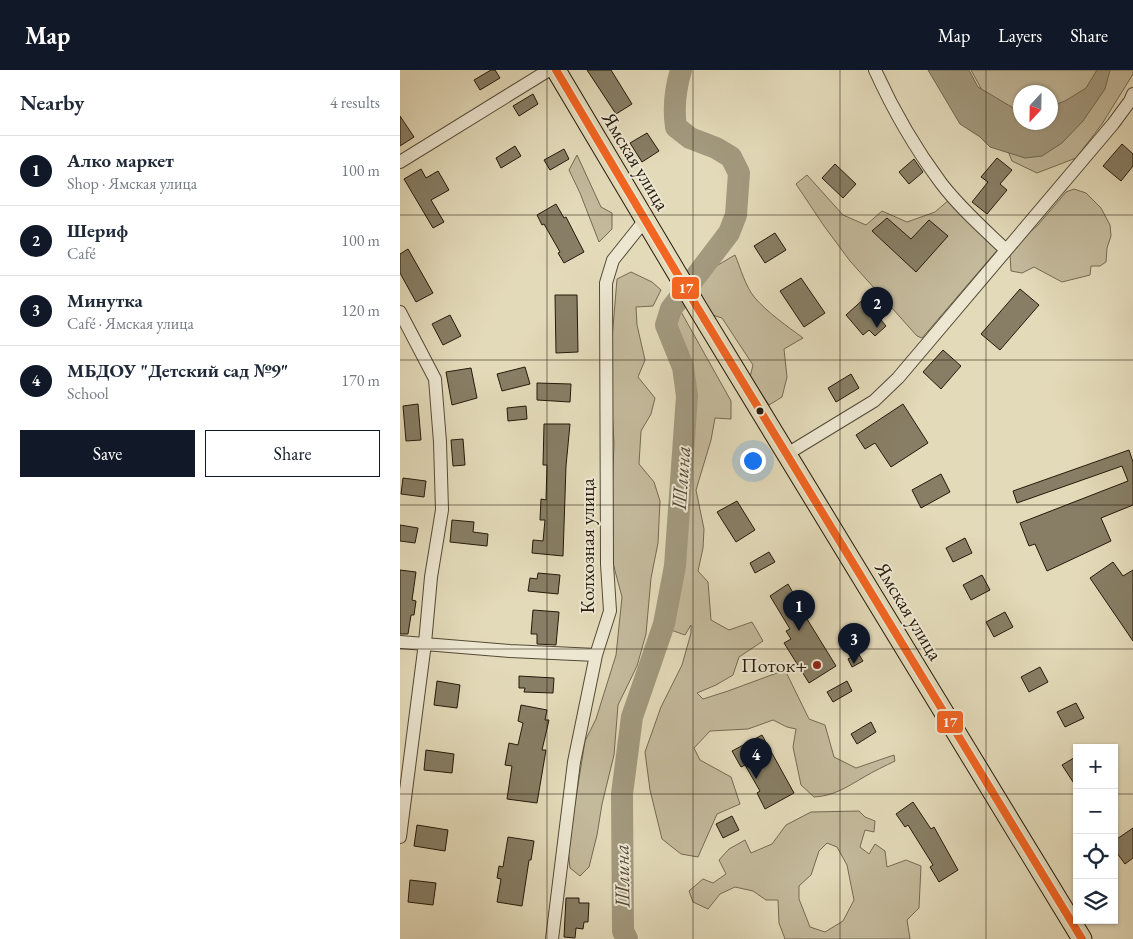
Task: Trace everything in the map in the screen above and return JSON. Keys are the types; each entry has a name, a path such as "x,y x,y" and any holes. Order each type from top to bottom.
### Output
{"highway":[{"name":"Ямская улица","path":"556,70 678,276 1082,939"}],"street":[{"path":"400,162 549,70"},
{"path":"875,70 899,118 942,184 1006,250"},
{"path":"787,454 874,401 898,378 1113,124 1133,94"},
{"name":"Колхозная улица","path":"552,939 574,762 596,655 610,611 606,554 606,283 613,260 645,220"},
{"path":"400,312 435,379 440,442 442,510 431,578 425,643 400,837"},
{"path":"400,642 510,651 596,655"}],"shaded area":[{"path":"928,70 969,70 978,87 1013,108 1013,130 1058,130 1058,104 1086,88 1097,70 1110,70 1105,89 1083,121 1062,143 1042,156 1025,158 990,147 980,137 960,124"},
{"path":"971,70 1133,70 1133,74 1102,124 1076,158 1037,173 1012,161 989,103"},
{"path":"577,155 601,207 612,213 612,229 599,242 569,170"},
{"path":"807,175 843,215 866,225 882,211 907,222 935,212 950,199 999,248 922,338 917,336 850,261 824,226 796,184"},
{"path":"1074,189 1086,193 1101,208 1110,225 1111,236 1107,248 1106,262 1100,266 1091,266 1090,275 1062,282 1034,267 1022,273 1011,271 1010,254 1066,192"},
{"path":"735,255 746,283 755,298 803,338 784,349 787,377 782,397 769,405 750,377 753,365 722,318 709,314 696,289 706,272"},
{"path":"631,272 652,282 661,290 653,306 636,307 637,325 645,360 638,377 655,398 651,414 641,431 639,464 654,482 660,501 658,543 651,578 646,634 637,666 618,705 614,755 602,804 597,835 589,867 580,876 570,868 568,848 585,741 596,719 616,655 622,597 610,552 614,443 611,394 612,339 617,279"},
{"path":"680,310 731,401 731,419 715,418 711,440 696,490 704,529 703,548 698,571 708,582 711,620 729,630 752,622 763,641 739,657 733,675 697,693 703,699 785,670 809,719 825,725 834,757 856,768 894,755 895,761 840,790 828,795 814,797 801,785 793,747 796,729 773,720 748,729 710,731 694,748 700,760 731,777 740,804 717,814 698,857 681,854 662,839 650,790 645,752 661,707 682,665 691,633 691,625 685,635 671,630 684,535 694,379 670,325"},
{"path":"859,811 865,817 875,821 874,832 865,830 860,847 869,854 875,844 885,851 887,867 906,860 921,866 919,908 907,920 910,939 785,939 779,923 778,900 766,900 753,891 735,887 720,894 708,909 693,902 689,891 703,879 713,883 726,874 719,860 729,849 745,840 751,853 772,844 786,825 811,812","holes":["827,843 837,847 847,865 854,900 843,921 825,932 810,927 799,899 799,886 811,875 819,851"]}],"building":[{"path":"491,70 495,70 500,78 480,90 474,80"},
{"path":"587,70 611,70 632,104 616,114"},
{"path":"533,94 538,104 519,116 513,106"},
{"path":"400,116 414,137 400,146"},
{"path":"647,133 659,151 642,162 630,143"},
{"path":"1122,144 1133,154 1133,166 1121,181 1103,166"},
{"path":"515,146 521,156 501,168 496,158"},
{"path":"564,149 569,159 550,170 544,160"},
{"path":"997,158 1012,170 1000,184 1007,190 987,214 972,202 988,182 981,177"},
{"path":"914,159 923,172 909,184 899,172"},
{"path":"835,164 856,184 843,198 822,178"},
{"path":"421,169 426,178 438,171 449,190 431,200 444,222 433,228 404,179"},
{"path":"556,204 564,218 566,217 584,252 564,263 558,253 560,252 537,215"},
{"path":"887,218 911,239 929,220 948,236 916,272 872,231"},
{"path":"775,233 786,250 765,263 754,246"},
{"path":"408,249 433,293 416,302 400,273 400,254"},
{"path":"801,278 825,313 804,327 780,291"},
{"path":"1020,289 1039,305 1000,350 981,334"},
{"path":"555,295 577,295 578,352 556,353"},
{"path":"867,296 885,316 881,320 886,326 875,336 869,330 863,335 846,315"},
{"path":"450,315 461,336 443,345 432,324"},
{"path":"943,350 961,366 941,389 923,372"},
{"path":"525,367 530,384 502,391 497,374"},
{"path":"471,368 477,398 452,405 446,372"},
{"path":"851,374 859,388 836,402 828,388"},
{"path":"537,383 571,384 570,402 537,400"},
{"path":"418,404 421,440 406,441 403,406"},
{"path":"903,404 928,443 891,467 875,443 865,449 856,435"},
{"path":"526,406 527,419 508,421 507,408"},
{"path":"544,424 570,424 566,466 563,556 532,553 533,540 543,541 545,520 540,520 541,499 546,500 547,465 543,465"},
{"path":"463,439 465,465 453,466 451,440"},
{"path":"1129,450 1133,462 1133,505 1101,518 1111,541 1047,571 1035,544 1029,546 1020,523 1128,481 1122,466 1017,503 1013,491"},
{"path":"941,474 950,492 921,508 912,490"},
{"path":"403,478 426,481 424,497 401,494"},
{"path":"737,501 755,530 736,542 717,512"},
{"path":"452,520 474,522 473,532 488,534 487,546 450,542"},
{"path":"400,525 418,528 415,543 400,541"},
{"path":"965,538 972,553 953,562 946,548"},
{"path":"769,552 775,562 755,573 750,563"},
{"path":"1113,562 1123,576 1133,570 1133,641 1090,578"},
{"path":"400,570 416,572 412,600 416,601 414,615 411,615 408,634 400,634"},
{"path":"538,573 560,575 558,594 528,591 530,578 537,579"},
{"path":"982,575 990,590 971,600 963,585"},
{"path":"788,584 799,606 836,666 809,683 784,643 791,639 786,631 790,629 770,596"},
{"path":"533,610 559,612 556,645 537,644 537,634 531,634"},
{"path":"1005,612 1013,627 994,637 986,622"},
{"path":"858,653 863,661 852,667 848,659"},
{"path":"1040,667 1048,682 1029,692 1021,677"},
{"path":"519,676 554,678 553,693 524,692 525,688 519,688"},
{"path":"437,681 460,685 457,708 434,705"},
{"path":"847,681 852,691 833,702 827,692"},
{"path":"1076,703 1084,718 1065,727 1057,712"},
{"path":"521,705 547,710 545,720 549,720 542,750 546,750 537,803 507,799 512,766 505,765 509,743 518,745 523,723 518,721"},
{"path":"871,722 876,732 857,744 851,734"},
{"path":"762,735 794,793 765,809 757,793 760,791 745,765 741,767 732,751"},
{"path":"426,750 454,754 452,773 424,770"},
{"path":"1073,758 1073,782 1062,765"},
{"path":"913,802 931,829 934,827 958,870 939,882 930,867 933,865 908,825 905,827 896,814"},
{"path":"732,816 739,830 723,838 716,824"},
{"path":"417,825 448,830 445,851 414,846"},
{"path":"1133,828 1133,858 1125,864 1118,854 1118,838"},
{"path":"508,837 534,841 522,906 497,902 501,879 497,878 499,866 503,867"},
{"path":"410,880 436,883 433,905 408,902"},
{"path":"566,898 579,898 579,903 589,903 588,922 584,922 583,929 576,928 575,938 564,937"}],"waterway":[{"name":"Шлина","path":"627,939 623,931 622,794 632,717 664,624 675,566 687,396 683,367 666,325 671,309 729,233 736,215 739,173 731,157 716,148 690,138 676,127 675,98 681,70"}],"transit line":[{"name":"17","path":"556,70 697,307 1082,939"}],"place":[{"name":"Шериф","path":"877,328"},
{"name":"Алко маркет","path":"799,631"},
{"name":"Минутка","path":"854,664"},
{"name":"Поток+","path":"817,665"},
{"name":"МБДОУ \"Детский сад №9\"","path":"756,779"}]}
